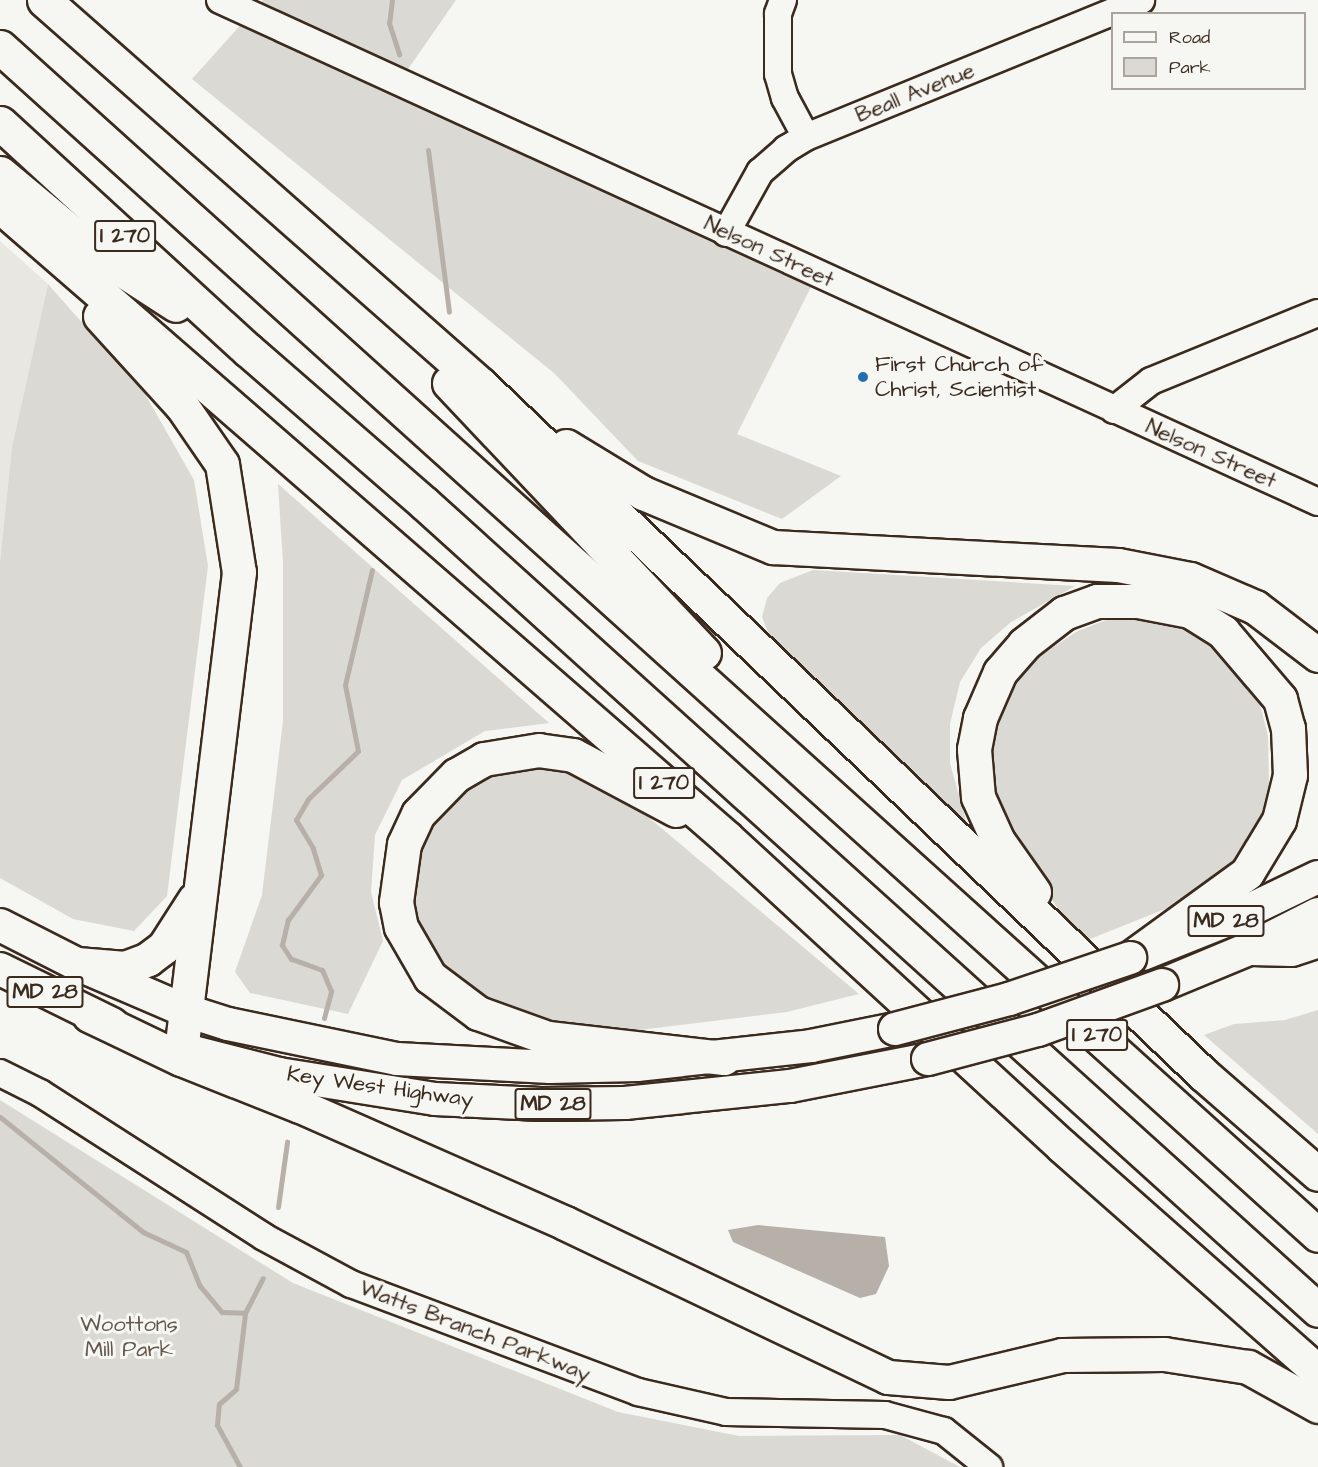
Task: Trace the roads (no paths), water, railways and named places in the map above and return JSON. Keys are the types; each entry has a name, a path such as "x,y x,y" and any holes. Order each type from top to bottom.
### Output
{"highway":[{"name":"I 270","path":"44,0 505,407 1170,1041 1318,1174"},
{"name":"I 270","path":"0,47 1318,1234"},
{"name":"I 270","path":"0,123 248,350 424,503 1318,1310"},
{"path":"0,173 96,254 248,350"},
{"path":"249,180 455,389 876,836"},
{"name":"I 270","path":"0,206 727,838 1062,1146 1318,1372"},
{"path":"0,206 182,406 222,464 239,572 198,894 181,1049"},
{"path":"505,407 643,493 773,547 1118,565 1190,579 1255,607 1318,655"},
{"path":"1078,954 998,841 978,797 974,748 980,718 1000,672 1024,644 1064,613 1097,601 1138,602 1190,611 1223,632 1249,658 1280,699 1288,728 1290,775 1279,820 1247,873 1130,958"},
{"path":"724,1058 548,1038 478,1012 430,977 401,927 396,902 404,844 433,795 456,775 484,759 539,750 573,755 727,838"},
{"path":"77,964 125,968 148,959 164,947 198,894"},
{"path":"1251,948 1291,949 1318,940"},
{"path":"89,1015 181,1059 300,1106 565,1223 888,1377 949,1382 1062,1355 1164,1354 1248,1367 1318,1406"},
{"path":"1170,1041 1318,1144"}],"main road":[{"name":"MD 28","path":"0,925 77,964 184,1010 228,1024 397,1059 550,1067 724,1058 811,1046 895,1029 1009,999 1179,942 1318,877"},
{"name":"MD 28","path":"1251,948 1318,915"},
{"name":"Key West Highway","path":"89,1015 181,1049 279,1074 355,1087 435,1099 541,1104 625,1103 790,1086 928,1059 1038,1030 1162,985 1251,948"},
{"name":"MD 28","path":"0,969 89,1015"}],"street":[{"name":"Nelson Street","path":"220,0 1318,502"},
{"path":"783,0 778,14 778,74 785,99 806,137"},
{"name":"Beall Avenue","path":"1112,12 1141,0"},
{"name":"Beall Avenue","path":"726,233 760,172 786,149 806,137 1111,12"},
{"path":"1114,410 1151,381 1318,313"},
{"name":"Watts Branch Parkway","path":"0,1073 40,1093 264,1237 351,1284 638,1392 726,1412 885,1415 944,1431 989,1467"}],"waterway":[{"path":"392,0 389,23 399,54"},
{"path":"428,150 449,312"},
{"path":"324,1018 331,991 322,970 291,959 282,945 288,920 321,875 313,848 296,820 308,799 358,751 345,685 372,570"},
{"path":"0,1117 143,1232 186,1252 200,1286 222,1312 245,1313"},
{"path":"278,1207 287,1142"},
{"path":"240,1467 217,1425 219,1404 236,1389 245,1313 263,1278"}],"place":[{"name":"First Church of Christ, Scientist","path":"863,377"}],"park label":[{"name":"Woottons Mill Park","path":"129,1336"}]}
